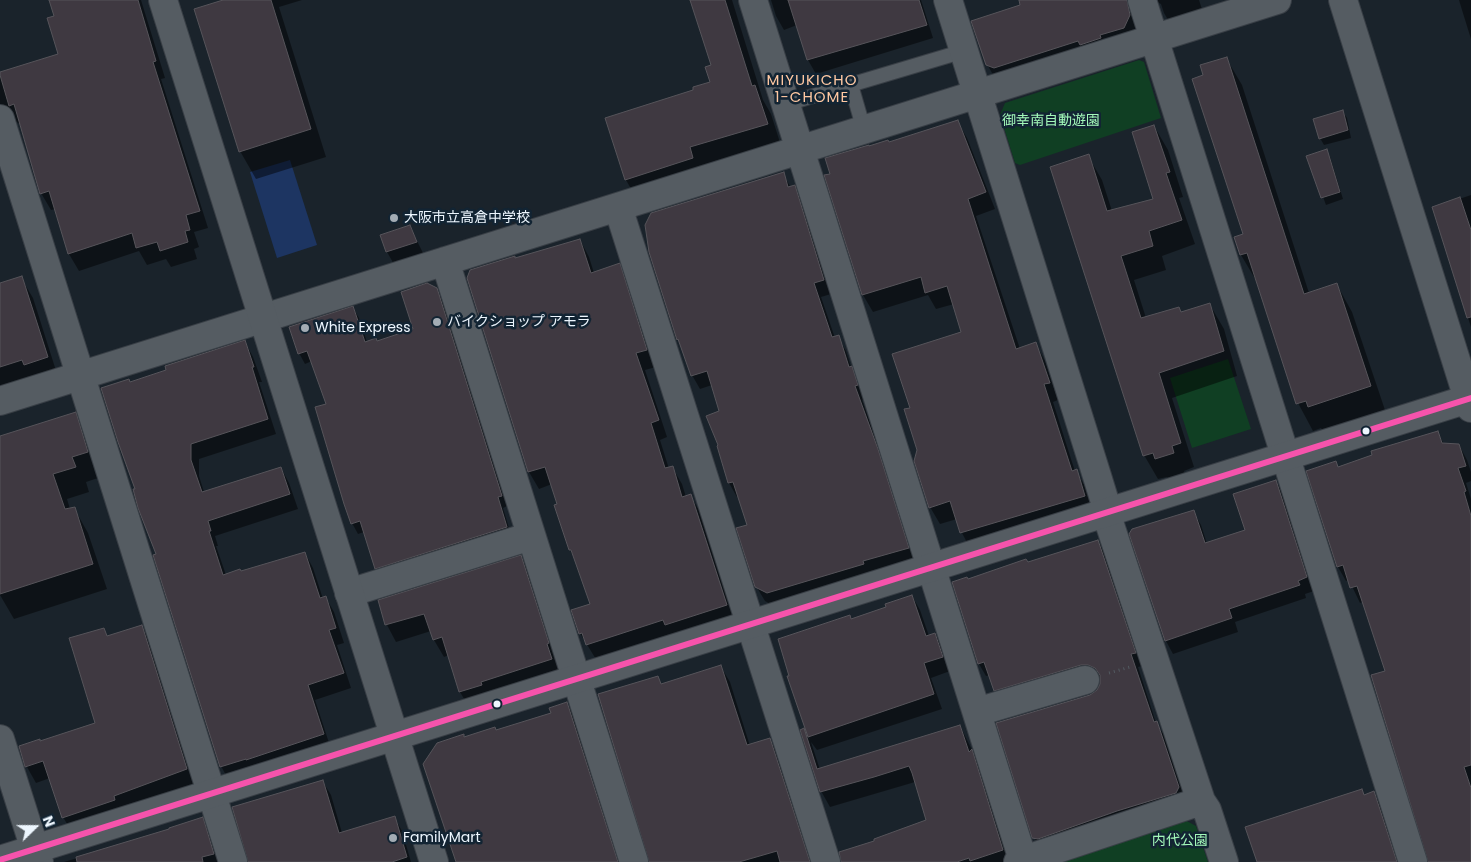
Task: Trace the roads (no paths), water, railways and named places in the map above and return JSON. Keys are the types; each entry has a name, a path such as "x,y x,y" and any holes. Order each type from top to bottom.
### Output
{"street":[{"path":"163,0 434,862"},
{"path":"753,0 1021,861 1201,801"},
{"path":"948,0 1098,476 1106,502 1106,513 1201,801 1207,810 1224,862"},
{"path":"1142,0 1413,862"},
{"path":"0,401 1277,0"},
{"path":"0,860 37,856 212,794 1285,457 1470,402 1343,0"},
{"path":"0,120 233,862"},
{"path":"618,207 826,862"},
{"path":"445,261 634,862"},
{"path":"350,593 531,536"},
{"path":"976,712 1085,680"},
{"path":"0,739 37,856"}],"lane":[{"path":"786,104 964,51"},
{"path":"851,85 864,130"}],"water":[{"path":"290,160 317,245 277,258 250,172"}],"place":[{"name":"大阪市立高倉中学校","path":"394,218"},
{"name":"バイクショップ アモラ","path":"437,322"},
{"name":"White Express","path":"305,328"},
{"name":"FamilyMart","path":"393,838"}],"district":[{"name":"MIYUKICHO 1-CHOME","path":"812,90"}],"park label":[{"name":"御幸南自動遊園","path":"1051,121"},
{"name":"内代公園","path":"1180,841"}]}
